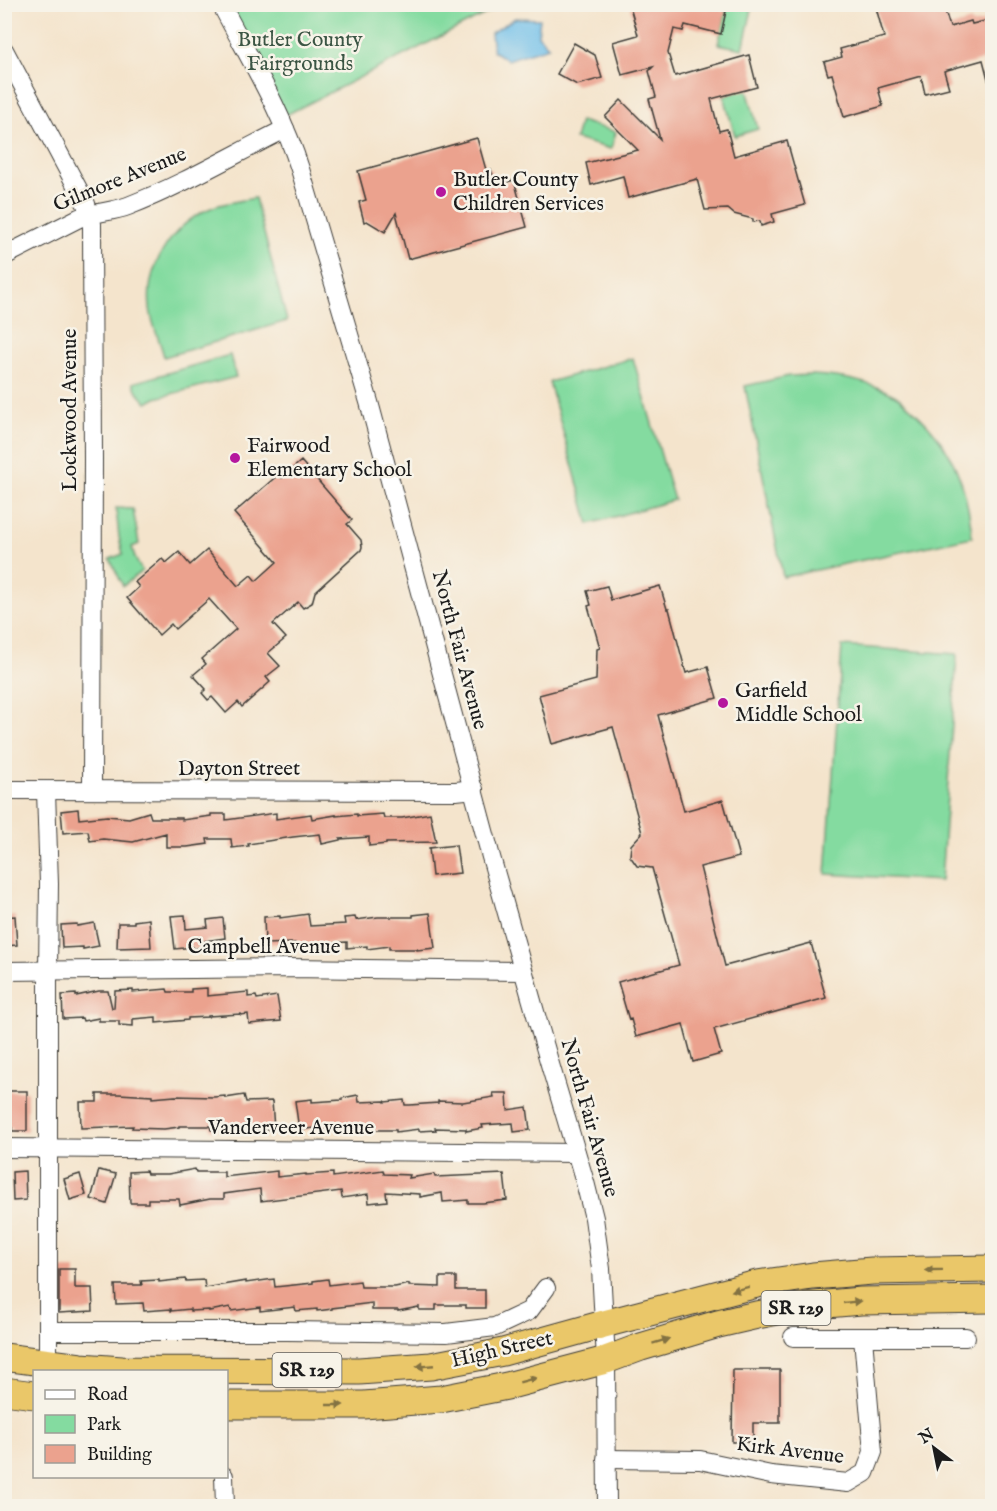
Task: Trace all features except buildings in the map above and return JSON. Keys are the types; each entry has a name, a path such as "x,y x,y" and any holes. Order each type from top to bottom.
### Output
{"highway":[{"name":"High Street","path":"228,1371 358,1371 431,1366 503,1352 757,1284 872,1271 993,1269"},
{"name":"High Street","path":"228,1405 364,1405 441,1399 507,1386 606,1360 718,1324 804,1306 861,1301 993,1299"},
{"name":"High Street","path":"4,1357 122,1370"},
{"path":"4,1392 33,1395"}],"street":[{"name":"North Fair Avenue","path":"221,4 285,129 300,169 369,402 491,856 591,1209 601,1269 606,1360 607,1506"},
{"name":"Lockwood Avenue","path":"4,50 90,214 92,226 92,790"},
{"name":"Gilmore Avenue","path":"4,256 90,214 128,206 167,189 285,129"},
{"name":"Dayton Street","path":"4,790 456,791 474,789"},
{"path":"46,791 49,884 48,1362"},
{"name":"Campbell Avenue","path":"4,971 289,968 524,971"},
{"name":"Vanderveer Avenue","path":"4,1148 576,1153"},
{"name":"High Street","path":"48,1331 446,1333 495,1327 529,1311 546,1288"},
{"path":"793,1337 966,1337"},
{"name":"Kirk Avenue","path":"606,1458 700,1460 771,1475 848,1483 865,1473 873,1452 862,1338"},
{"path":"224,1478 225,1506"}],"green space":[{"name":"Butler County Fairgrounds","path":"221,5 503,5 280,118"},
{"path":"728,5 753,5 743,49 718,44"},
{"path":"747,89 758,129 735,136 724,96"},
{"path":"580,121 616,132 611,149 575,139"},
{"path":"255,198 287,321 164,357 151,315 150,291 158,259 166,245 189,221 203,212 219,205"},
{"path":"230,355 236,377 156,398 147,403 133,383"},
{"path":"633,358 674,500 589,524 549,382"},
{"path":"812,375 844,378 876,387 896,396 930,427 957,470 967,502 972,537 783,577 745,386 789,376"},
{"path":"116,508 133,509 139,544 132,547 142,571 123,586 110,559 123,554"},
{"path":"842,646 957,654 941,881 826,874"}],"water":[{"path":"515,18 540,19 538,35 549,47 507,60 493,51 491,33"}],"place":[{"name":"Butler County Children Services","path":"441,192"},
{"name":"Fairwood Elementary School","path":"235,458"},
{"name":"Garfield Middle School","path":"723,703"}]}
